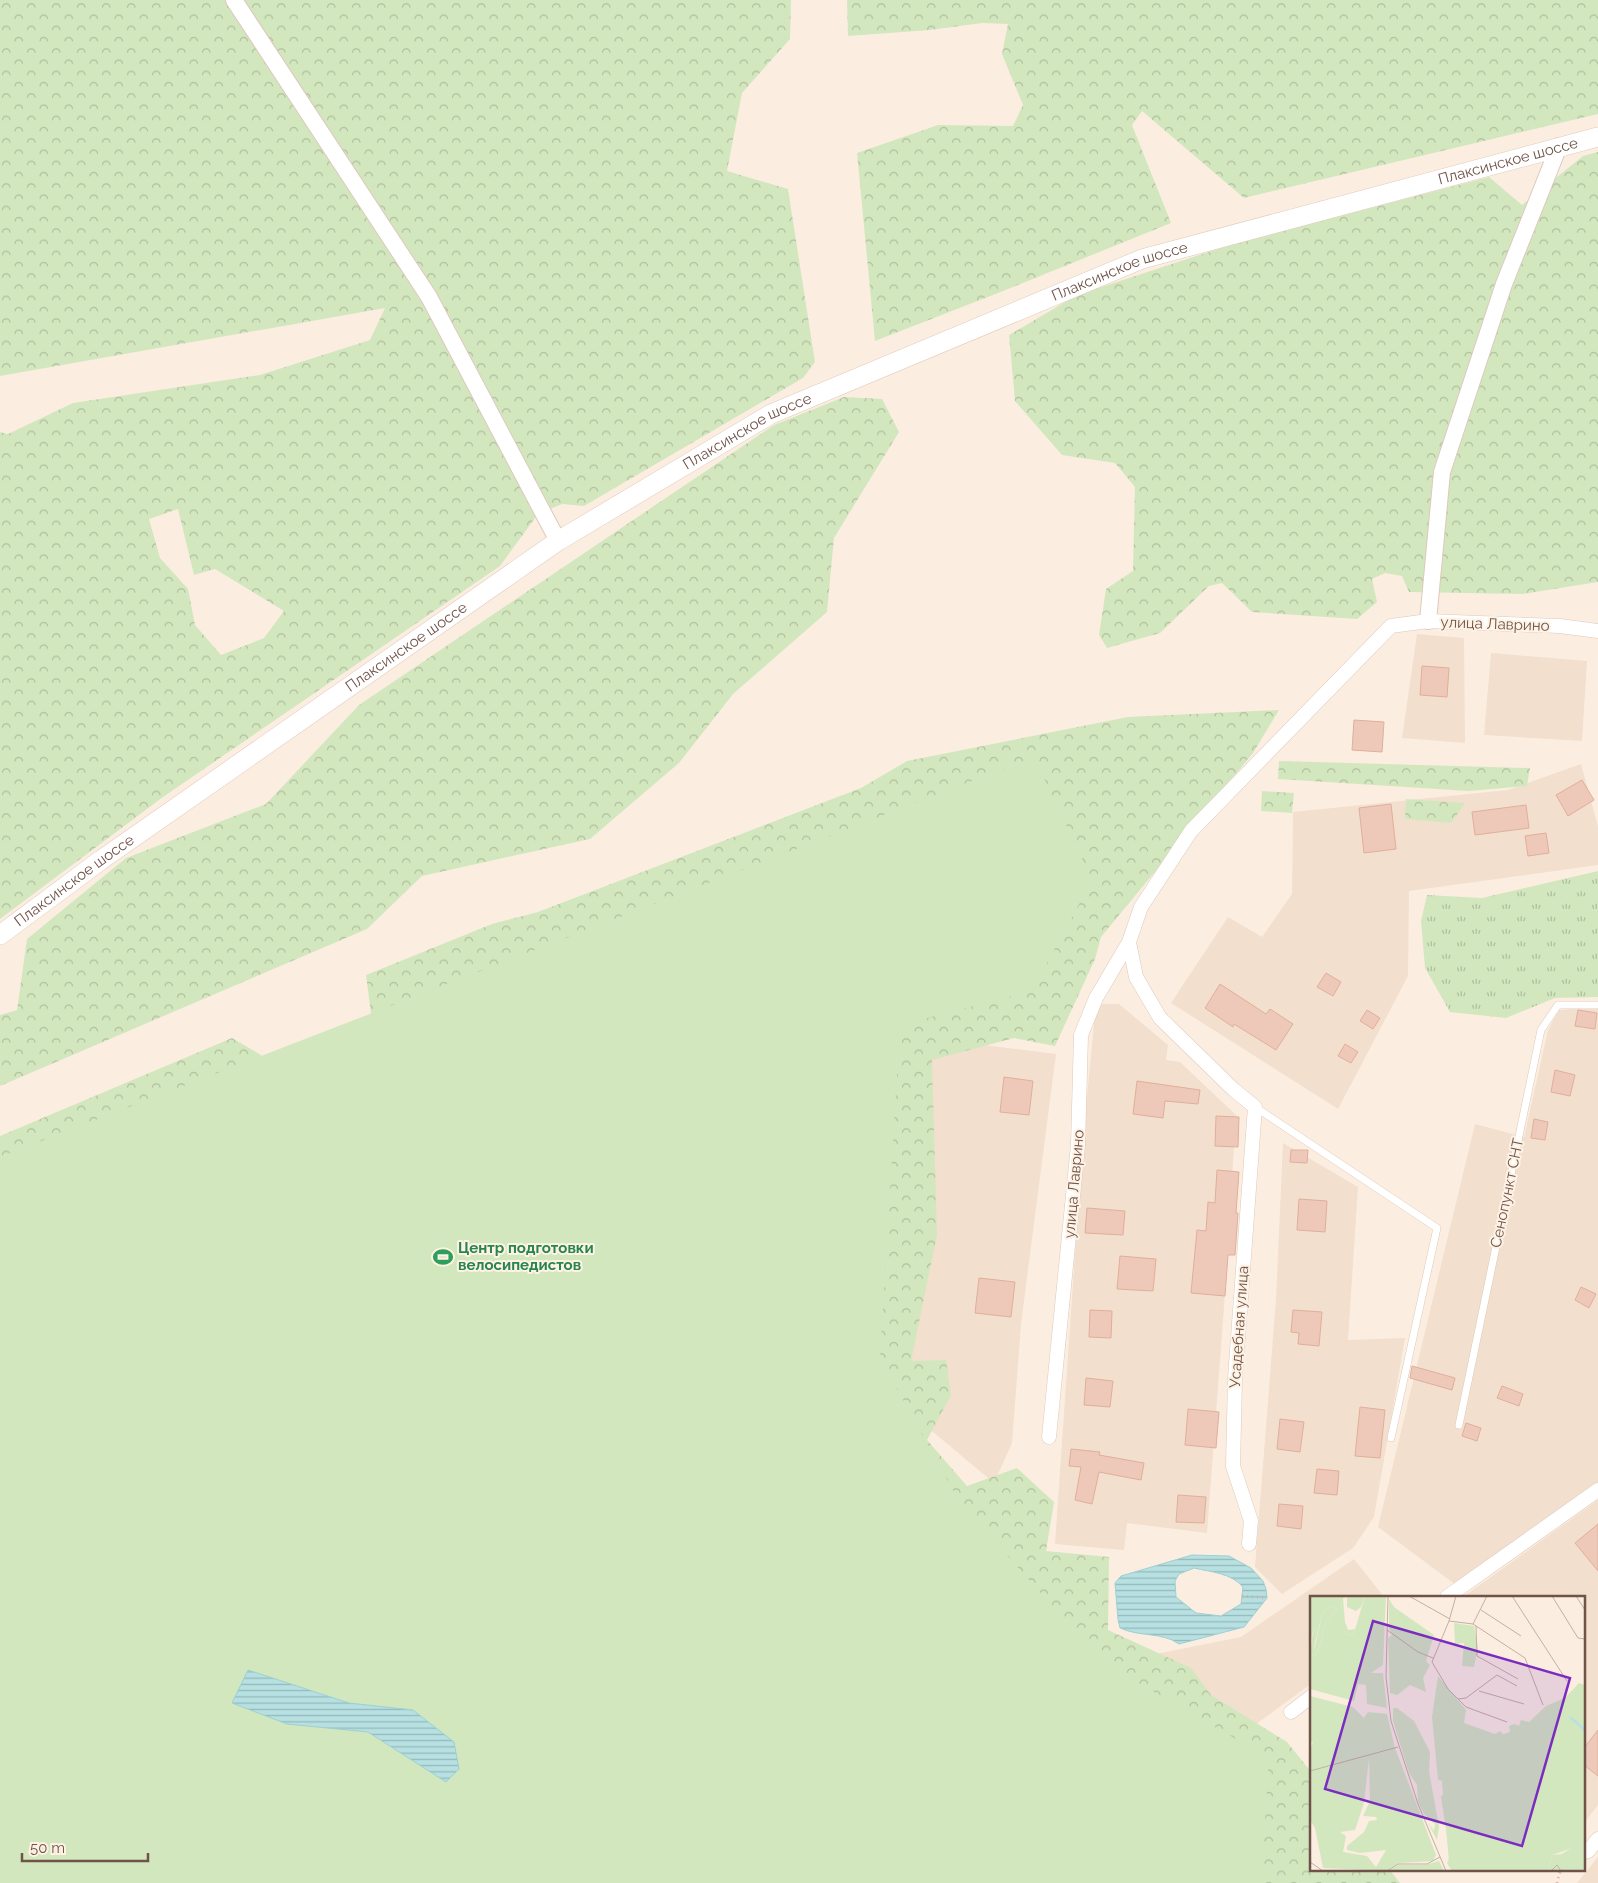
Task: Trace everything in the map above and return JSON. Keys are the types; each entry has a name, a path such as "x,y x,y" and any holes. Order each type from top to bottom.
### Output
{"main road":[{"name":"Плаксинское шоссе","path":"0,935 109,854 558,541 771,414 1142,259 1598,137"}],"street":[{"path":"234,0 429,296 558,541"},
{"path":"1428,621 1442,472 1504,284 1559,146"},
{"name":"улица Лаврино","path":"1049,1437 1078,1146 1081,1035 1096,998 1129,942 1141,907 1192,831 1391,626 1428,621 1560,626 1598,631"},
{"path":"1129,942 1136,977 1160,1018 1234,1090 1255,1107"},
{"name":"Усадебная улица","path":"1248,1544 1251,1521 1234,1466 1235,1378 1255,1107"},
{"path":"1448,1596 1598,1490"},
{"path":"1291,1712 1310,1698"},
{"path":"1586,1852 1598,1839"}],"lane":[{"name":"Сенопункт СНТ","path":"1459,1425 1541,1030 1558,1006 1598,1005"},
{"path":"1255,1107 1437,1228 1392,1438"}],"path":[{"path":"1242,1596 1266,1598"},
{"path":"1557,1883 1561,1870"}],"shaded area":[{"path":"1417,634 1464,638 1465,743 1402,738"},
{"path":"1491,653 1587,661 1582,741 1484,735"},
{"path":"1581,764 1598,826 1598,865 1409,891 1408,976 1338,1109 1171,1003 1228,917 1262,937 1292,894 1293,812 1508,790"},
{"path":"1096,1004 1119,1004 1168,1045 1166,1060 1180,1062 1236,1115 1207,1533 1127,1523 1124,1550 1055,1544 1083,1138"},
{"path":"1598,1007 1598,1484 1456,1585 1378,1527 1475,1124 1524,1137 1548,1030 1559,1010"},
{"path":"927,1038 1056,1054 1021,1324 1012,1443 994,1483 914,1416 907,1383"},
{"path":"1283,1143 1358,1187 1348,1340 1405,1338 1374,1517 1353,1548 1282,1594 1255,1567 1276,1299"},
{"path":"1598,1500 1598,1805 1586,1820 1586,1596 1464,1596"},
{"path":"1354,1559 1383,1596 1310,1596 1310,1684 1255,1725 1151,1655 1241,1637"},
{"path":"1598,1857 1598,1883 1577,1883"}],"green space":[{"path":"0,0 791,0 790,39 742,93 727,171 788,189 815,362 803,378 584,506 562,504 538,514 500,566 163,797 0,919 0,432 8,434 73,403 260,375 370,340 385,308 0,376","holes":["178,509 194,575 215,569 284,611 264,638 221,655 195,625 188,589 160,558 149,519"]},
{"path":"847,0 1598,0 1598,114 1244,198 1142,111 1132,125 1171,223 875,341 857,153 938,125 1013,126 1023,105 1002,54 1008,24 982,23 930,30 848,36"},
{"path":"1598,152 1598,582 1523,594 1409,592 1402,576 1385,573 1372,579 1377,602 1357,619 1252,612 1222,583 1209,586 1160,633 1107,648 1099,635 1106,589 1133,571 1135,487 1115,463 1062,455 1015,401 1009,335 1077,295 1233,244 1489,177 1522,205 1583,156"},
{"path":"844,397 882,399 899,432 834,538 827,612 733,694 679,763 590,839 422,876 367,929 0,1086 0,1015 17,1010 27,939 126,858 266,804 359,705 774,425"},
{"path":"1279,710 1253,753 1101,937 1095,959 1055,1046 1014,1038 932,1060 937,1235 911,1361 946,1360 951,1395 927,1440 967,1486 1017,1468 1054,1502 1046,1551 1109,1557 1108,1630 1191,1668 1211,1695 1287,1742 1310,1771 1310,1870 1390,1870 1400,1883 1213,1883 0,1243 0,1136 232,1038 261,1055 279,1105 372,1021 366,975 492,924 538,912 861,788 907,761 1128,717"},
{"name":"Центр подготовки велосипедистов","path":"1034,757 1092,880 1032,991 900,1025 880,1358 959,1501 1103,1663 1269,1758 1261,1883 0,1883 0,1157"},
{"path":"1279,761 1530,768 1527,786 1469,791 1278,779"},
{"path":"1262,791 1294,793 1292,813 1261,811"},
{"path":"1406,799 1465,803 1451,823 1405,819"},
{"path":"1598,871 1598,997 1555,998 1506,1018 1450,1012 1425,968 1421,921 1427,895 1482,898"}],"water":[{"path":"1192,1555 1229,1556 1251,1568 1263,1581 1267,1598 1244,1627 1179,1644 1166,1638 1135,1633 1120,1628 1115,1583 1121,1576","holes":["1194,1568 1227,1576 1238,1582 1243,1587 1241,1604 1221,1616 1196,1613 1176,1597 1175,1581 1179,1574"]},
{"path":"248,1670 349,1703 413,1710 454,1742 459,1769 446,1782 368,1732 287,1724 232,1703"}],"building":[{"path":"1422,666 1449,668 1447,697 1420,695"},
{"path":"1354,720 1384,722 1382,752 1352,750"},
{"path":"1582,780 1594,800 1568,816 1556,795"},
{"path":"1391,804 1396,849 1364,853 1359,808"},
{"path":"1526,805 1529,828 1475,835 1472,812"},
{"path":"1546,833 1549,853 1528,856 1525,836"},
{"path":"1326,973 1341,982 1333,996 1317,987"},
{"path":"1220,984 1266,1014 1270,1009 1293,1024 1276,1050 1234,1024 1233,1027 1205,1008"},
{"path":"1367,1010 1380,1018 1373,1029 1360,1021"},
{"path":"1578,1010 1597,1013 1595,1029 1575,1026"},
{"path":"1345,1044 1358,1052 1351,1063 1338,1056"},
{"path":"1555,1070 1575,1075 1570,1096 1551,1092"},
{"path":"1004,1077 1033,1081 1029,1115 1000,1112"},
{"path":"1137,1081 1200,1090 1198,1104 1165,1101 1163,1118 1133,1114"},
{"path":"1216,1116 1239,1117 1238,1147 1215,1146"},
{"path":"1534,1119 1548,1122 1545,1140 1531,1138"},
{"path":"1291,1150 1308,1150 1307,1163 1290,1162"},
{"path":"1217,1170 1239,1172 1235,1255 1228,1255 1225,1296 1191,1293 1197,1230 1206,1231 1208,1202 1215,1203"},
{"path":"1299,1199 1327,1201 1325,1232 1297,1230"},
{"path":"1087,1208 1125,1211 1123,1235 1085,1233"},
{"path":"1120,1256 1156,1259 1153,1291 1117,1289"},
{"path":"979,1278 1015,1282 1011,1317 975,1313"},
{"path":"1581,1287 1596,1294 1589,1308 1575,1300"},
{"path":"1090,1310 1112,1311 1111,1338 1089,1337"},
{"path":"1293,1310 1322,1312 1319,1346 1298,1344 1299,1333 1291,1332"},
{"path":"1412,1366 1455,1378 1452,1390 1410,1378"},
{"path":"1086,1378 1113,1381 1110,1407 1084,1405"},
{"path":"1502,1386 1523,1394 1519,1406 1497,1398"},
{"path":"1360,1407 1385,1410 1380,1458 1355,1456"},
{"path":"1188,1409 1219,1412 1216,1448 1185,1445"},
{"path":"1280,1419 1304,1422 1300,1452 1277,1449"},
{"path":"1466,1423 1481,1428 1477,1441 1462,1436"},
{"path":"1071,1449 1100,1452 1099,1455 1144,1463 1141,1480 1099,1472 1092,1504 1075,1500 1081,1467 1069,1466"},
{"path":"1317,1469 1339,1471 1337,1495 1314,1493"},
{"path":"1178,1495 1206,1497 1204,1523 1176,1522"},
{"path":"1279,1504 1303,1506 1301,1529 1277,1526"},
{"path":"1598,1524 1598,1571 1575,1543"},
{"path":"1598,1730 1598,1776 1586,1767 1586,1745"}],"place":[{"name":"Центр подготовки велосипедистов","path":"443,1257"}]}
